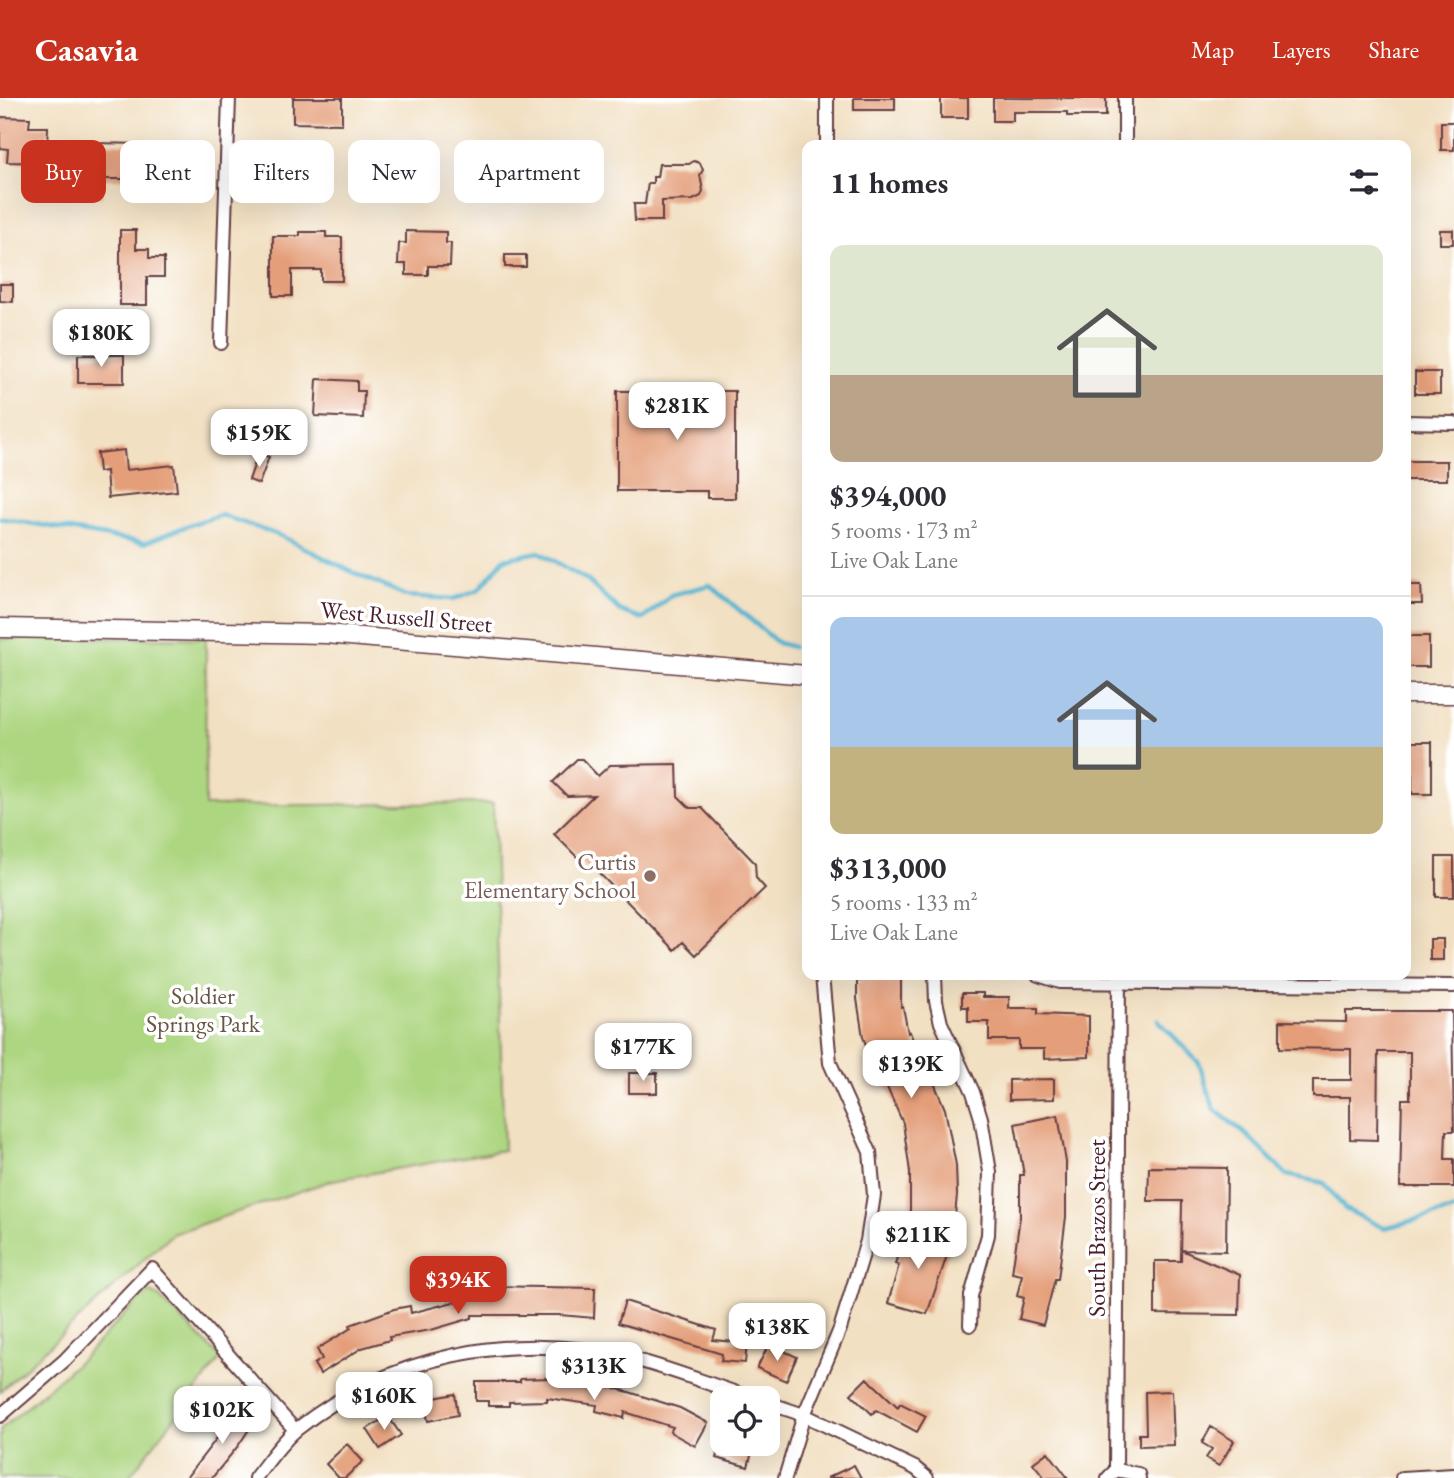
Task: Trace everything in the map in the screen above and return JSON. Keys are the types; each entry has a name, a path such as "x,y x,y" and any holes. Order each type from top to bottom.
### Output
{"street":[{"path":"221,343 229,98"},
{"path":"827,98 827,140"},
{"path":"1125,98 1125,140"},
{"path":"1411,422 1454,423"},
{"name":"West Russell Street","path":"0,628 326,634 802,675"},
{"path":"1411,694 1454,694"},
{"path":"785,1478 804,1415 840,1329 867,1241 874,1195 870,1152 830,1063 822,980"},
{"path":"935,980 941,1023 973,1092 981,1118 990,1172 988,1235 971,1296 971,1325"},
{"path":"1053,980 1089,980"},
{"name":"South Brazos Street","path":"1112,1474 1119,980"},
{"path":"1203,980 1454,986"},
{"path":"0,1416 65,1360 152,1269 295,1430"},
{"path":"256,1478 295,1430 350,1394 419,1362 478,1350 538,1346 585,1350 627,1357 715,1386"},
{"path":"780,1408 804,1415 915,1468 927,1478"},
{"path":"1112,1474 1138,1474 1139,1478"},
{"path":"1402,1478 1454,1475"}],"green space":[{"name":"Soldier Springs Park","path":"206,638 205,806 493,803 504,1150 333,1180 172,1234 0,1391 0,639"},
{"path":"151,1293 159,1297 221,1358 128,1478 0,1478 0,1430 84,1357 142,1296"}],"building":[{"path":"293,98 342,98 342,124 293,123"},
{"path":"854,98 895,98 895,110 854,110"},
{"path":"941,98 968,98 968,118 941,118"},
{"path":"993,98 1106,98 1106,116 1067,116 1067,112 1013,112 1013,121 993,121"},
{"path":"0,117 30,118 29,127 48,127 48,140 21,140 21,162 7,162 8,149 0,148"},
{"path":"1441,122 1454,122 1454,150 1441,150"},
{"path":"106,143 120,144 120,179 106,179"},
{"path":"694,161 700,163 703,170 700,175 703,191 701,196 693,200 662,201 662,221 635,221 634,204 645,204 648,183 653,183 653,177 657,177 659,164 689,164"},
{"path":"120,230 136,230 136,249 149,249 149,258 164,258 164,277 147,277 147,305 120,305"},
{"path":"1440,230 1453,230 1453,244 1440,244"},
{"path":"406,231 446,232 446,243 451,243 450,266 428,266 428,275 406,275 406,264 398,264 399,243 406,243"},
{"path":"300,232 326,232 326,237 342,237 342,281 321,281 321,270 292,270 292,296 273,296 273,236 300,236"},
{"path":"505,255 526,255 526,267 505,267"},
{"path":"0,284 13,284 13,302 0,301"},
{"path":"78,355 124,355 124,383 78,383"},
{"path":"1415,372 1440,372 1440,394 1415,394"},
{"path":"317,379 357,381 357,391 364,391 363,418 315,416"},
{"path":"617,391 735,391 735,498 707,498 707,491 617,491"},
{"path":"124,450 126,470 174,465 177,491 108,498 106,471 99,472 97,453"},
{"path":"258,454 269,457 259,484 249,480"},
{"path":"1411,461 1447,461 1447,480 1411,480"},
{"path":"1411,585 1421,585 1422,604 1411,604"},
{"path":"1411,636 1429,636 1429,667 1411,667"},
{"path":"1411,742 1432,742 1432,794 1412,794"},
{"path":"577,759 582,759 598,776 610,765 677,764 678,796 690,808 702,808 755,863 756,878 765,888 696,955 683,942 675,950 594,868 588,868 554,834 594,795 567,796 553,782"},
{"path":"1436,857 1454,857 1454,897 1436,897"},
{"path":"1430,939 1443,939 1443,960 1430,960"},
{"path":"901,980 901,1007 908,1033 910,1032 920,1060 924,1059 945,1109 956,1165 954,1226 910,1224 910,1172 903,1123 877,1065 874,1066 863,1037 857,999 857,981"},
{"path":"962,993 983,993 983,997 1009,997 1009,1008 1038,1008 1038,1014 1089,1016 1089,1057 1044,1059 1044,1049 1019,1049 1019,1040 989,1040 989,1022 968,1022 968,1007 962,1007"},
{"path":"1346,1011 1452,1011 1454,1131 1446,1131 1445,1159 1454,1159 1454,1187 1400,1187 1402,1099 1410,1099 1410,1052 1378,1052 1377,1140 1350,1139 1350,1097 1313,1097 1313,1080 1351,1080 1351,1049 1280,1048 1280,1021 1346,1022"},
{"path":"629,1073 657,1073 657,1093 629,1093"},
{"path":"1054,1079 1054,1099 1009,1100 1009,1080"},
{"path":"1058,1115 1066,1162 1066,1217 1058,1279 1055,1279 1043,1325 1019,1319 1024,1298 1017,1296 1022,1275 1012,1273 1020,1217 1020,1175 1024,1175 1015,1124"},
{"path":"1149,1167 1227,1168 1226,1251 1181,1250 1182,1201 1148,1201"},
{"path":"905,1230 951,1244 927,1314 888,1303"},
{"path":"1181,1250 1240,1275 1239,1315 1155,1314 1155,1261 1181,1261"},
{"path":"481,1286 595,1288 594,1318 560,1315 472,1315 472,1318 431,1330 389,1337 390,1340 362,1348 320,1374 314,1364 322,1359 317,1349 351,1328 350,1325 394,1309 410,1306 411,1313 481,1295"},
{"path":"625,1301 716,1330 713,1340 747,1343 745,1363 721,1361 722,1354 618,1323"},
{"path":"769,1344 797,1357 786,1381 757,1368"},
{"path":"551,1378 593,1383 629,1392 680,1408 708,1423 695,1446 670,1432 673,1427 625,1412 624,1418 596,1411 597,1405 547,1398 547,1401 509,1402 509,1406 488,1406 488,1401 476,1401 476,1382 520,1382 520,1379"},
{"path":"867,1378 898,1407 900,1403 926,1416 917,1432 876,1410 872,1414 851,1394"},
{"path":"1172,1391 1174,1445 1139,1446 1139,1434 1146,1434 1145,1392"},
{"path":"455,1394 458,1415 428,1421 424,1400"},
{"path":"237,1410 254,1422 238,1446 212,1478 186,1478 220,1434 216,1432 224,1419 229,1422"},
{"path":"388,1416 401,1435 380,1449 367,1429"},
{"path":"1211,1427 1234,1441 1219,1466 1206,1458 1212,1449 1202,1443"},
{"path":"347,1444 363,1461 345,1478 339,1478 326,1464"},
{"path":"1048,1452 1068,1478 1045,1478 1033,1463"},
{"path":"717,1456 751,1456 748,1467"},
{"path":"854,1465 861,1478 827,1478"}],"waterway":[{"path":"0,518 145,543 221,515 281,536 407,596 454,599 479,589 504,559 539,552 587,580 620,611 643,619 671,595 710,585 778,643 793,647"},
{"path":"1158,1020 1199,1063 1214,1109 1248,1136 1287,1175 1324,1183 1345,1209 1384,1228 1454,1210"}],"place":[{"name":"Curtis Elementary School","path":"650,876"}]}
